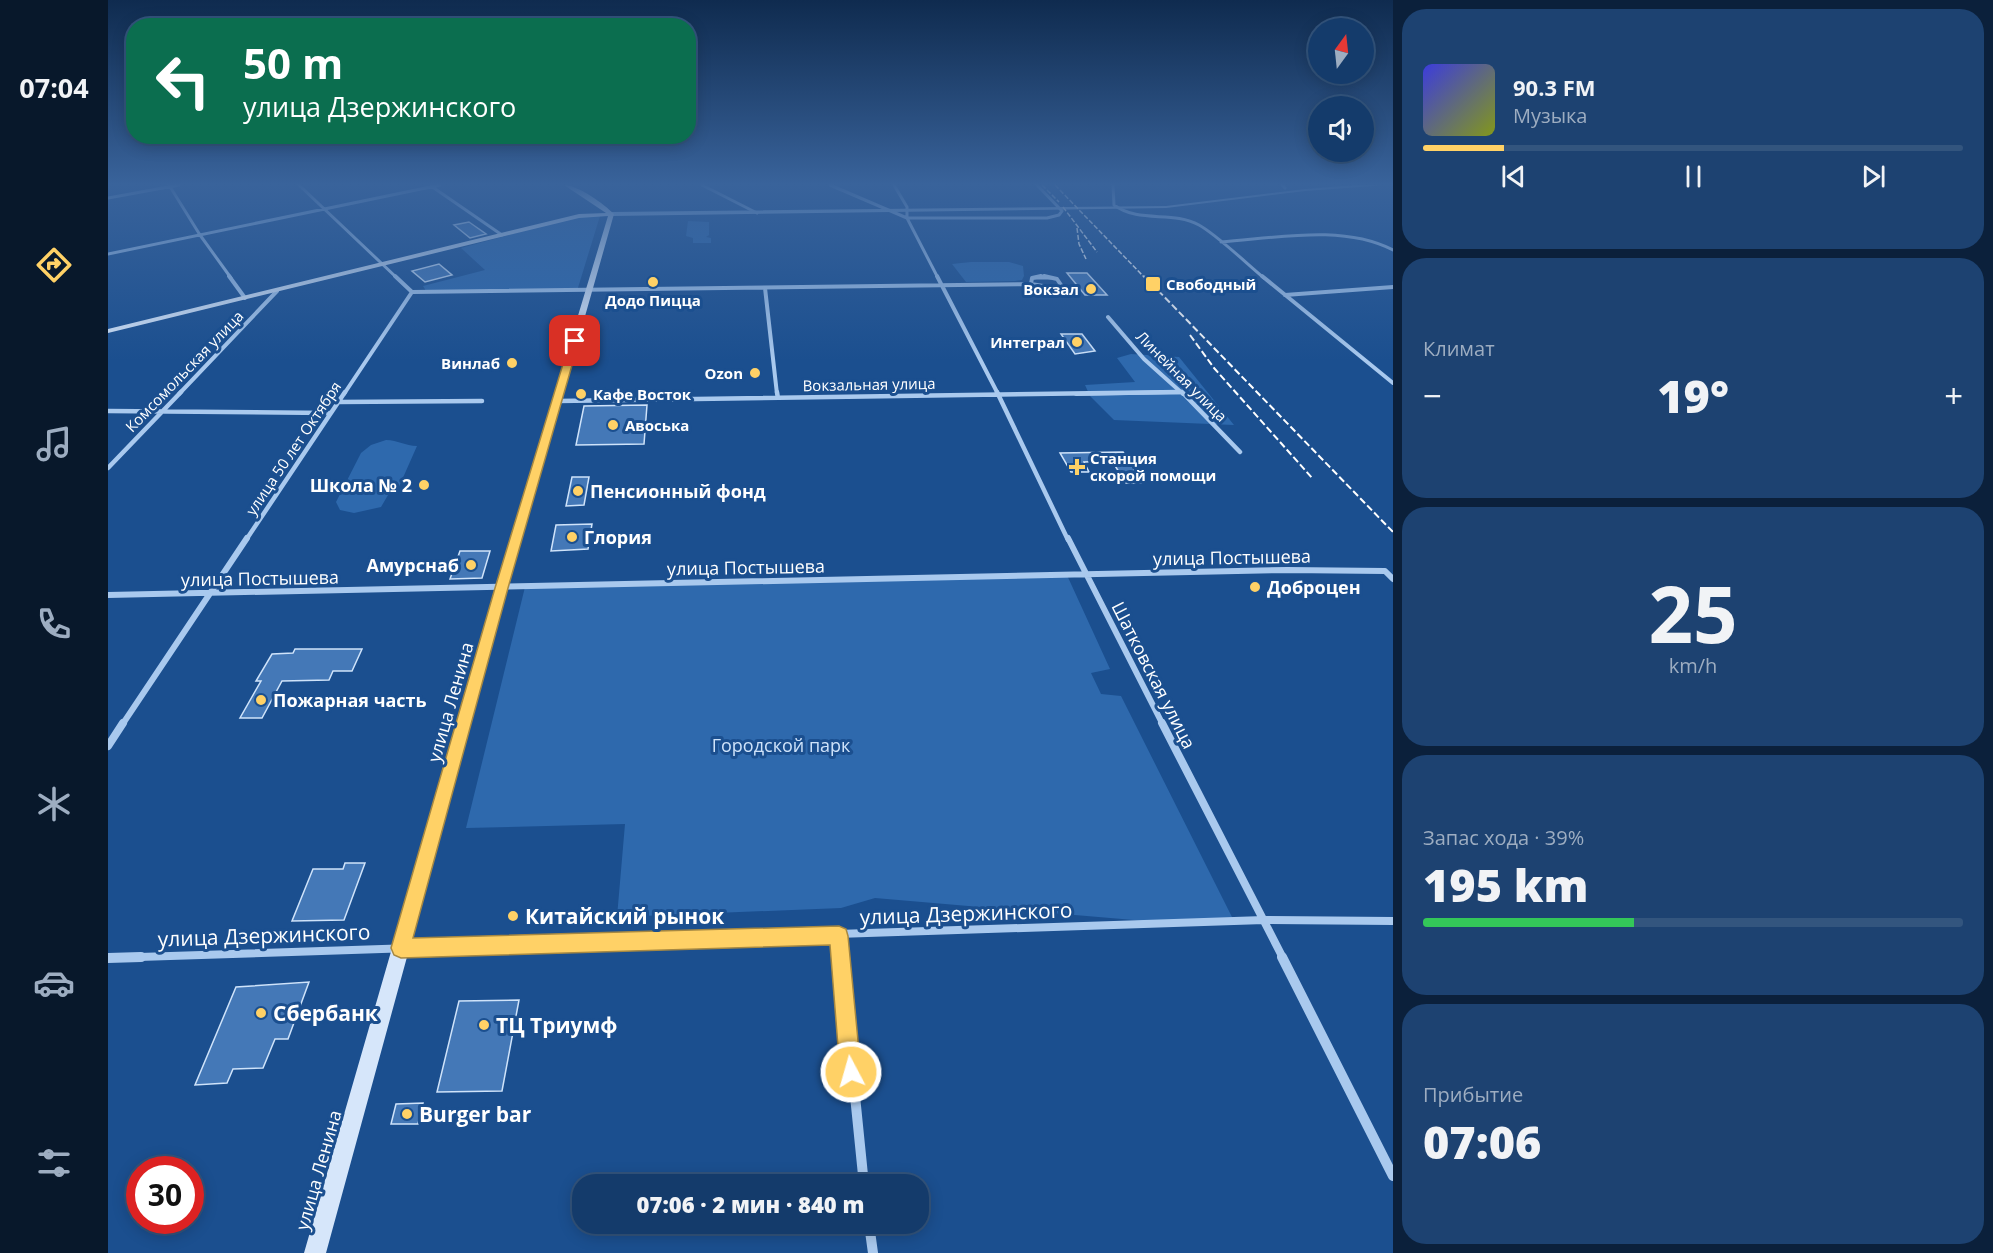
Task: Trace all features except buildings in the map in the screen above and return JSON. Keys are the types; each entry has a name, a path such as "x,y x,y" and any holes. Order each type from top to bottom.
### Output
{"main road":[{"path":"108,331 469,243"},
{"name":"улица Ленина","path":"315,1253 502,588 603,243"}],"street":[{"path":"108,254 159,243"},
{"name":"Комсомольская улица","path":"206,243 246,298"},
{"path":"361,243 411,292 943,284 1031,284 1055,288 1061,285 1058,279 1043,276 1032,278 1031,284"},
{"name":"Шатковская улица","path":"922,243 998,393 1085,574 1393,1176"},
{"path":"1222,243 1393,383"},
{"path":"1284,295 1393,287"},
{"path":"765,288 778,398"},
{"name":"Комсомольская улица","path":"108,468 277,291"},
{"name":"улица 50 лет Октября","path":"108,746 411,292"},
{"name":"Линейная улица","path":"1108,317 1144,358 1182,392 1240,452"},
{"name":"Вокзальная улица","path":"558,401 1182,392"},
{"path":"337,402 482,401"},
{"path":"108,411 330,413"},
{"name":"улица Постышева","path":"108,596 1085,574 1385,570 1393,579"},
{"name":"улица Дзержинского","path":"108,958 839,936 1264,920 1393,921"},
{"path":"839,936 863,1174"},
{"path":"870,1234 873,1253"}],"green space":[{"path":"478,243 592,243 577,291 426,291 423,286 485,270 461,248"},
{"path":"1009,262 1023,266 1024,276 1022,280 1015,281 966,282 952,264"},
{"path":"1131,354 1179,357 1234,425 1114,420 1090,396 1085,385 1135,382 1117,358"},
{"path":"386,440 417,446 398,489 391,490 381,507 354,513 340,510 336,502 361,453 371,445"},
{"name":"Городской парк","path":"1066,573 1110,669 1091,673 1101,694 1121,696 1234,921 1169,923 875,898 841,908 617,917 625,824 466,828 525,587"}],"railway":[{"path":"1079,243 1086,259"},
{"path":"1091,243 1097,252"},
{"path":"1112,243 1145,278"},
{"path":"1144,276 1393,532"},
{"path":"1190,335 1214,368 1313,479"}],"place":[{"name":"Додо Пицца","path":"653,282"},
{"name":"Свободный","path":"1153,284"},
{"name":"Вокзал","path":"1091,289"},
{"name":"Интеграл","path":"1077,342"},
{"name":"Винлаб","path":"512,363"},
{"name":"Ozon","path":"755,373"},
{"name":"Кафе Восток","path":"581,394"},
{"name":"Авоська","path":"613,425"},
{"name":"Станция скорой помощи","path":"1077,467"},
{"name":"Школа № 2","path":"424,485"},
{"name":"Пенсионный фонд","path":"578,491"},
{"name":"Глория","path":"572,537"},
{"name":"Амурснаб","path":"471,565"},
{"name":"Доброцен","path":"1255,587"},
{"name":"Пожарная часть","path":"261,700"},
{"name":"Китайский рынок","path":"513,916"},
{"name":"Сбербанк","path":"261,1013"},
{"name":"ТЦ Триумф","path":"484,1025"},
{"name":"Burger bar","path":"407,1114"}],"route":[{"path":"575,341 502,588 401,948 839,936 851,1072"}]}
